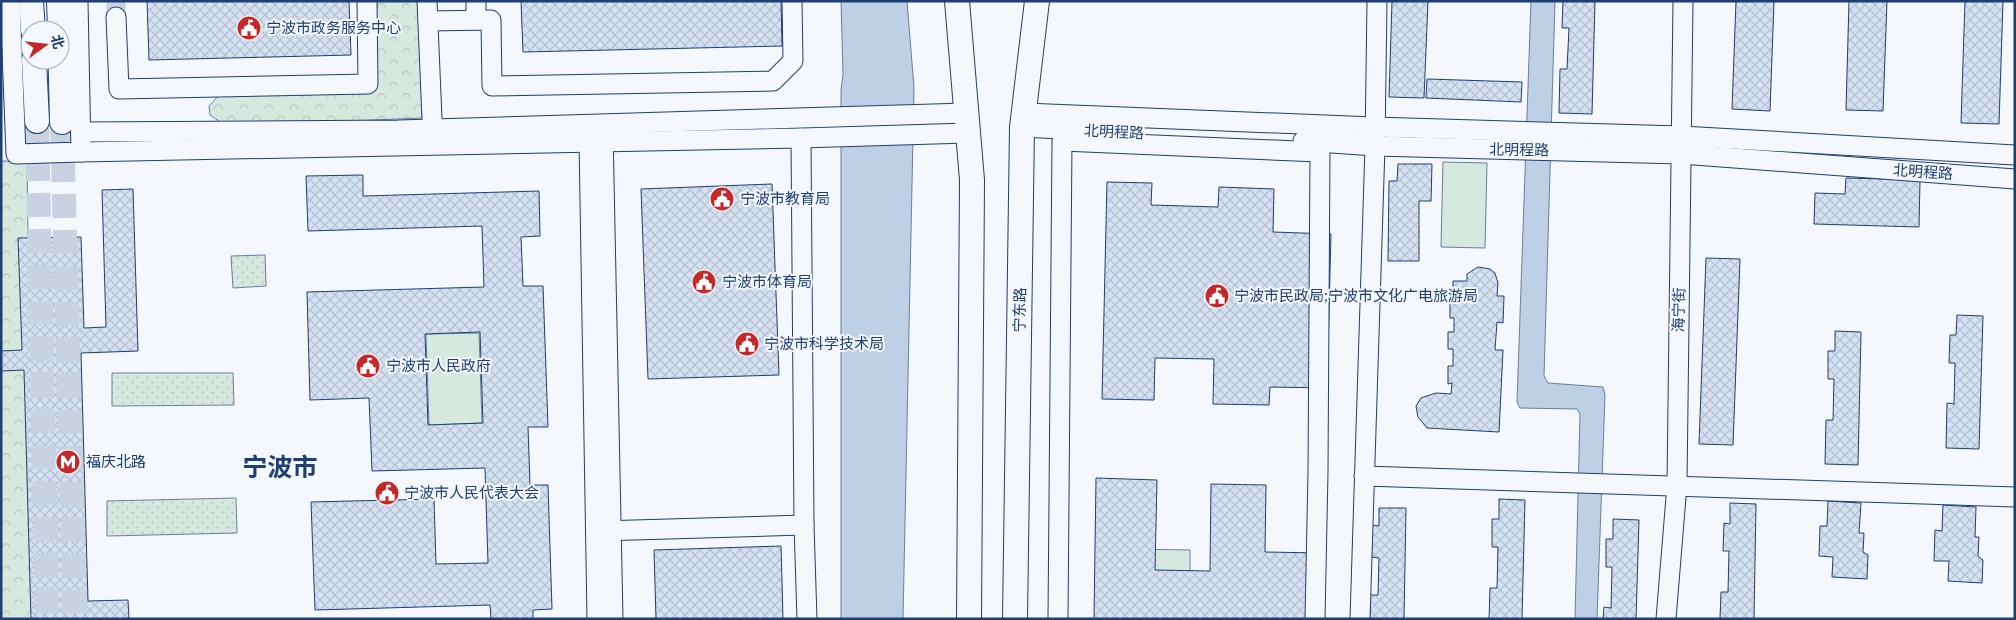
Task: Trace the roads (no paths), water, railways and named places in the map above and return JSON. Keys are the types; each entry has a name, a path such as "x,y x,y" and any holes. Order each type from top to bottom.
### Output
{"main road":[{"path":"31,1 32,20"},
{"path":"59,1 60,20"},
{"path":"957,1 972,180 969,619"},
{"name":"宁东路","path":"1015,619 1023,120 1037,1"},
{"path":"34,70 37,121"},
{"path":"64,70 71,127"}],"street":[{"path":"10,1 8,144 16,154 439,137 968,123"},
{"path":"78,1 71,127 81,152"},
{"path":"116,18 119,89 368,84 367,1"},
{"path":"427,1 435,14 439,137"},
{"path":"435,14 476,10 491,20 492,86 773,81 793,61 792,1"},
{"path":"1360,619 1375,146 1377,1"},
{"name":"海宁街","path":"1666,619 1677,485 1683,1"},
{"name":"北明程路","path":"1023,120 1374,126 1681,145 2015,155"},
{"name":"北明程路","path":"1023,120 1342,142 1375,146 1681,145 2015,179"},
{"path":"595,133 801,138 968,123"},
{"path":"71,127 439,137"},
{"path":"595,133 603,531 597,619"},
{"path":"801,138 804,525 807,619"},
{"path":"1058,619 1062,141 1320,152 1326,473 1315,619"},
{"path":"1364,476 2015,497"},
{"path":"603,531 804,525"},
{"path":"603,531 613,619"}],"water":[{"path":"841,1 907,1 914,88 903,619 841,619 841,90 843,75"},
{"path":"1531,1 1555,1 1544,376 1548,383 1603,387 1605,395 1597,619 1575,619 1580,414 1577,409 1520,408 1517,402"}],"tunnel":[{"path":"116,1 116,17"},
{"path":"37,121 47,619"},
{"path":"62,122 75,619"}],"place":[{"name":"宁波市政务服务中心","path":"249,28"},
{"name":"宁波市教育局","path":"722,199"},
{"name":"宁波市体育局","path":"704,282"},
{"name":"宁波市民政局;宁波市文化广电旅游局","path":"1217,296"},
{"name":"宁波市科学技术局","path":"747,344"},
{"name":"宁波市人民政府","path":"368,366"},
{"name":"福庆北路","path":"68,462"},
{"name":"宁波市人民代表大会","path":"387,493"}],"district":[{"name":"宁波市","path":"280,467"}]}
